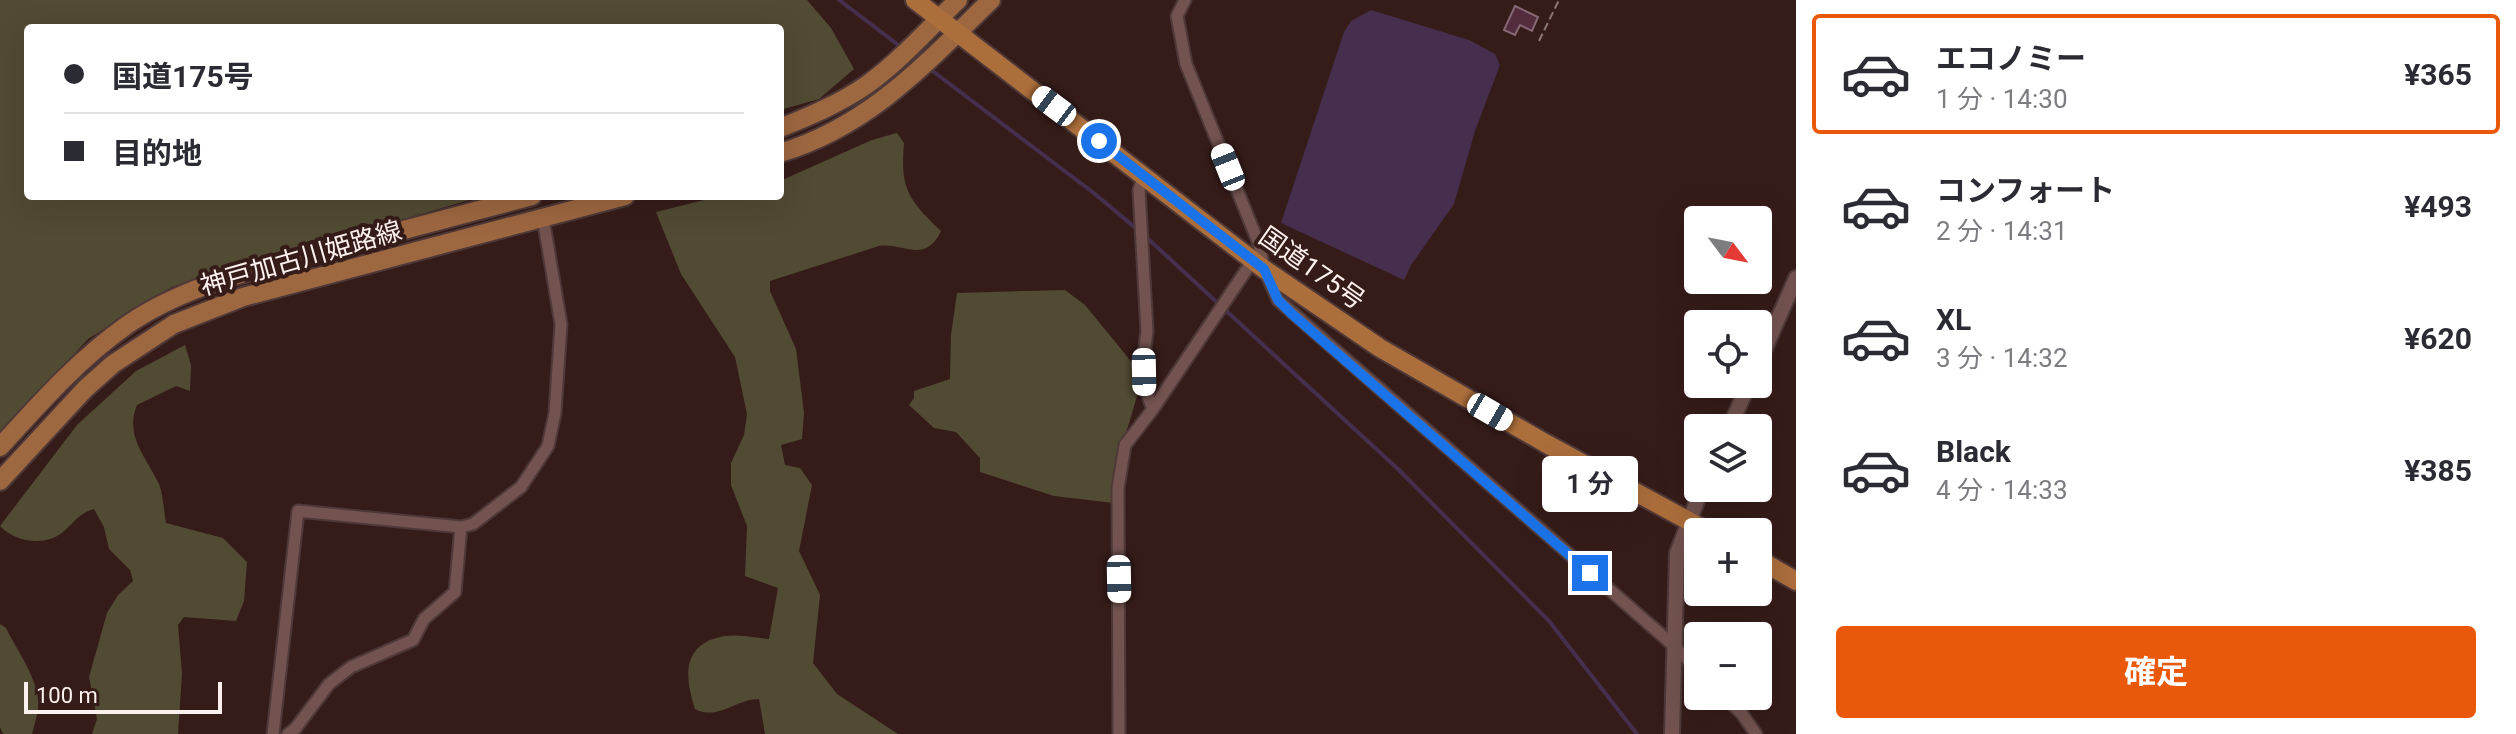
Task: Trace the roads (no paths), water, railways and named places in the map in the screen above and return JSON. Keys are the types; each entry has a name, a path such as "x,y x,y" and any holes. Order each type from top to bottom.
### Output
{"highway":[{"name":"国道175号","path":"915,0 1258,265 1380,348 1545,443 1684,518"},
{"path":"1772,567 1796,581"}],"main road":[{"path":"784,126 834,105 868,84 903,55 958,0"},
{"path":"784,152 820,138 885,100 991,0"},
{"name":"神戸加古川姫路線","path":"0,447 53,388 89,355 130,323 167,303 271,265 517,200"},
{"name":"神戸加古川姫路線","path":"0,481 85,389 113,364 174,324 243,297 610,200"}],"street":[{"path":"1185,0 1177,16 1186,64 1259,244 1258,265 1278,300 1684,656"},
{"path":"1144,175 1139,190 1147,331 1144,391 1153,409"},
{"path":"273,734 298,511 461,527 473,524 521,487 548,446 555,413 561,324 543,218"},
{"path":"1119,734 1118,488 1125,445 1258,265"},
{"path":"1772,332 1796,278"},
{"path":"288,734 329,684 351,667 413,640 424,619 455,592 461,527"},
{"path":"1672,734 1677,553 1684,532"},
{"path":"1738,710 1756,734"}],"waterway":[{"path":"839,0 901,47"},
{"path":"930,69 1138,230"},
{"path":"1145,236 1399,470 1549,621 1637,734"}]}
